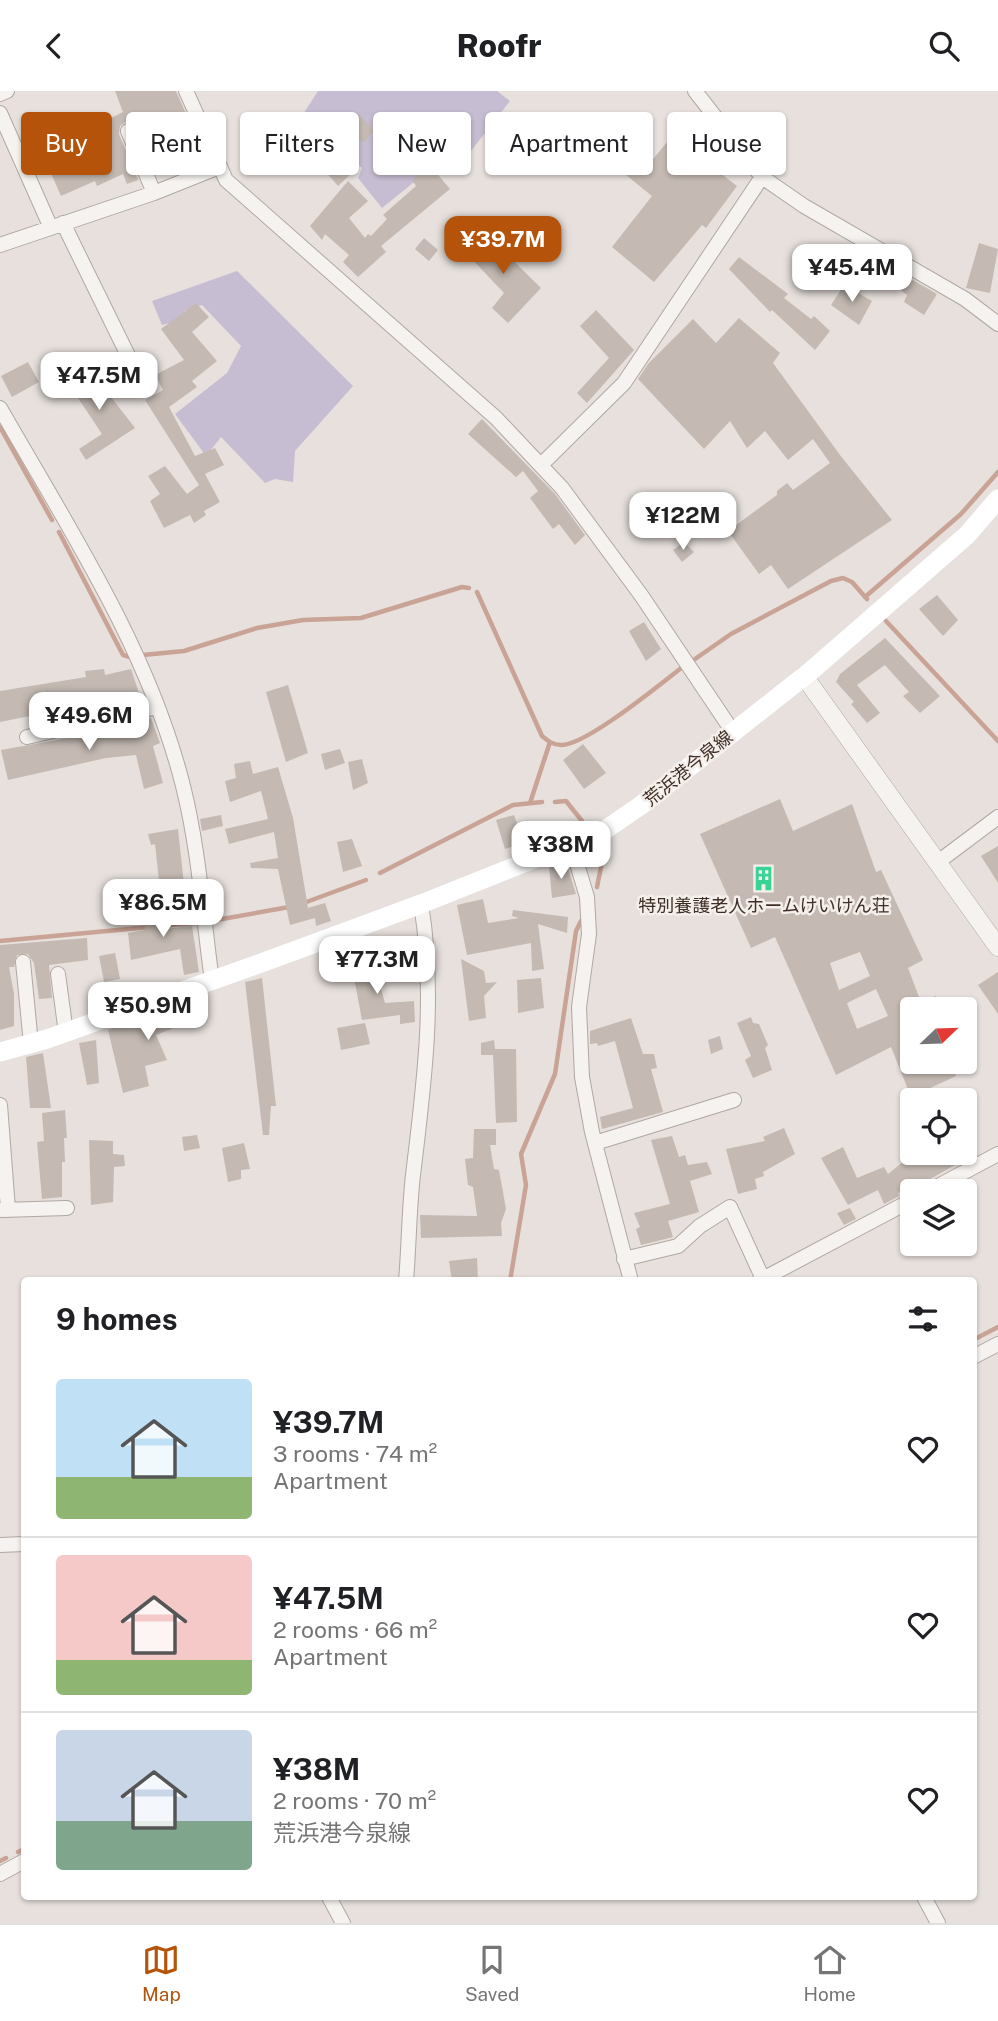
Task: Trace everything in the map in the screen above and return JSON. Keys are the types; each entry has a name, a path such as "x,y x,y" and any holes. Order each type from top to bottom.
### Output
{"main road":[{"name":"荒浜港今泉線","path":"0,1052 65,1033 421,904 571,845 623,818 804,676 967,535 998,499"}],"street":[{"path":"0,94 7,91"},
{"path":"186,91 195,112"},
{"path":"695,91 762,177 815,213 997,318"},
{"path":"0,113 143,386"},
{"path":"146,175 154,193"},
{"path":"0,245 199,175"},
{"path":"223,175 496,418 541,465 619,564 733,732"},
{"path":"541,465 624,383 762,177"},
{"path":"0,408 115,614 157,706 183,786 212,981"},
{"path":"804,676 998,947"},
{"path":"27,737 157,706"},
{"path":"938,862 998,817"},
{"path":"571,845 587,897 589,934 578,1035 582,1077 595,1143 630,1277"},
{"path":"406,1277 413,1177 429,1037 425,933 421,904"},
{"path":"23,962 31,1044"},
{"path":"58,974 65,1033"},
{"path":"595,1143 734,1100"},
{"path":"0,1105 4,1210 67,1208"},
{"path":"951,1179 998,1154"},
{"path":"767,1277 900,1206"},
{"path":"624,1259 678,1246 700,1226 730,1207 760,1277"},
{"path":"977,1355 998,1344"},
{"path":"0,1545 21,1543"},
{"path":"0,1874 21,1863"},
{"path":"331,1900 343,1923"},
{"path":"926,1900 938,1923"}],"shaded area":[{"path":"318,91 497,91 510,101 501,112 485,112 485,133 471,151 471,112 373,112 373,175 423,175 382,208 358,178 362,168 359,165 359,112 305,112"},
{"path":"237,271 353,386 295,451 293,482 275,479 265,483 221,437 206,456 175,414 227,373 241,346 202,305 184,311 185,319 162,325 152,301"}],"building":[{"path":"115,91 176,91 185,112 126,112 126,122 120,126 119,134 126,151 126,175 136,175 138,180 127,184 123,174 97,186 95,181 61,196 52,175 112,175 112,118 123,112"},
{"path":"359,114 373,130 363,143 359,139"},
{"path":"667,142 667,175 723,175 737,186 706,228 702,225 654,282 612,247 652,196 626,175 653,175 653,159"},
{"path":"328,175 350,175 338,186"},
{"path":"417,175 438,175 450,189 381,246 386,252 358,277 343,262 349,255 325,234 322,240 310,226 348,181 368,201 349,218 365,238 368,234 371,236 387,219 383,215 416,186 412,180"},
{"path":"480,228 541,288 508,323 492,308 504,293 468,255 475,247 470,241"},
{"path":"424,238 438,250 429,261 415,249"},
{"path":"979,243 998,249 990,293 966,288"},
{"path":"868,254 937,294 924,315 904,302 907,295 885,277 878,286 857,267"},
{"path":"739,257 788,294 784,298 811,319 814,316 830,331 815,350 772,310 770,312 729,269"},
{"path":"844,285 872,301 859,325 831,305"},
{"path":"196,303 209,317 192,332 217,361 192,381 197,387 169,407 195,456 215,448 224,465 205,474 220,502 204,511 206,515 194,523 190,515 164,528 150,501 160,494 148,476 165,466 187,494 199,485 145,400 163,390 155,375 184,360 161,329"},
{"path":"596,310 634,350 587,403 577,393 609,358 580,326"},
{"path":"739,318 780,353 773,363 840,455 892,520 788,589 771,565 759,574 728,531 777,495 777,491 787,483 793,490 830,463 813,439 788,460 765,431 747,448 730,421 704,449 638,379 648,364 693,319 716,343"},
{"path":"28,362 39,382 12,397 1,376"},
{"path":"88,367 135,428 86,460 79,449 102,434 66,380"},
{"path":"482,419 555,494 585,535 575,545 559,524 553,529 530,498 538,491 523,471 516,477 468,434"},
{"path":"684,542 694,552 682,562 673,550"},
{"path":"937,595 958,620 943,636 919,609"},
{"path":"644,622 661,649 646,661 629,631"},
{"path":"885,638 940,696 920,713 903,696 909,692 885,665 857,685 880,713 867,723 851,704 854,702 836,682 840,674"},
{"path":"104,669 105,675 131,669 139,693 30,718 0,722 0,691 86,677 85,671"},
{"path":"288,685 308,753 286,762 266,692"},
{"path":"151,718 160,743 153,746 163,783 144,789 136,755 106,758 8,780 1,750 134,726 133,723"},
{"path":"583,744 606,773 584,789 563,760"},
{"path":"340,749 345,763 325,770 321,754"},
{"path":"362,759 368,783 353,790 348,762"},
{"path":"250,761 253,774 278,767 293,818 308,908 325,903 331,921 316,926 315,918 290,925 278,869 251,868 250,863 278,858 274,832 229,844 225,829 268,819 261,791 230,802 225,781 236,778 234,764"},
{"path":"780,799 793,831 852,804 876,872 881,870 923,960 908,968 919,997 900,997 900,1070 891,1047 836,1075 775,937 751,948 700,834","holes":["860,952 870,976 839,990 830,963","876,989 888,1016 857,1029 847,1003"]},
{"path":"221,815 223,826 202,831 200,819"},
{"path":"514,815 524,843 505,849 496,820"},
{"path":"178,829 185,894 161,899 155,844 151,845 148,834"},
{"path":"352,839 362,866 343,872 337,842"},
{"path":"998,846 998,883 981,856"},
{"path":"566,862 576,894 552,898 549,866"},
{"path":"483,899 488,923 519,918 512,916 513,910 568,917 567,933 538,924 544,969 532,971 531,943 467,955 457,905"},
{"path":"163,900 164,929 192,926 199,972 184,975 180,949 131,960 128,933 145,930 144,903"},
{"path":"87,938 88,960 49,965 52,998 39,999 34,963 28,954 17,955 14,967 9,967 14,994 14,1026 0,1030 0,945"},
{"path":"115,953 120,979 104,982 99,956"},
{"path":"461,959 484,971 486,983 497,982 484,996 486,1018 469,1021"},
{"path":"373,960 385,1003 414,1001 415,1022 400,1024 400,1015 362,1020 351,962"},
{"path":"998,972 998,1014 978,985"},
{"path":"262,978 276,1106 271,1106 269,1135 263,1135 245,982"},
{"path":"541,978 544,1008 518,1013 517,980"},
{"path":"201,997 207,1015 156,1035 167,1060 145,1066 149,1086 123,1093 108,1030"},
{"path":"751,1017 753,1023 759,1024 768,1045 765,1048 772,1070 753,1078 745,1060 751,1056 737,1023"},
{"path":"631,1018 643,1054 654,1054 657,1068 651,1069 663,1112 602,1129 600,1117 633,1108 615,1041 598,1046 597,1043 590,1044 590,1031"},
{"path":"365,1023 370,1044 341,1050 337,1028"},
{"path":"720,1036 723,1049 711,1054 708,1040"},
{"path":"96,1040 99,1083 87,1085 79,1043"},
{"path":"494,1040 495,1049 516,1049 517,1122 496,1123 493,1055 481,1055 481,1043"},
{"path":"43,1053 51,1108 30,1108 26,1057"},
{"path":"902,1075 956,1076 930,1088 907,1088"},
{"path":"65,1110 67,1138 64,1138 62,1197 42,1199 37,1142 44,1141 42,1113"},
{"path":"784,1128 795,1154 763,1172 764,1176 755,1179 757,1189 738,1194 726,1149 765,1141 763,1137"},
{"path":"474,1129 496,1129 496,1145 490,1145 494,1169 499,1170 506,1209 501,1223 502,1236 421,1238 420,1215 477,1216 473,1187 468,1185 465,1159 473,1158"},
{"path":"197,1135 200,1148 184,1151 182,1137"},
{"path":"672,1136 679,1157 685,1155 688,1165 707,1162 712,1174 690,1181 699,1212 668,1221 673,1237 641,1245 636,1229 640,1227 634,1213 670,1204 651,1140"},
{"path":"89,1140 113,1141 113,1154 124,1155 125,1166 114,1167 113,1202 91,1205"},
{"path":"244,1143 250,1169 241,1170 241,1179 228,1182 222,1148"},
{"path":"843,1147 857,1178 884,1167 888,1174 900,1164 955,1165 930,1179 900,1179 899,1196 884,1204 878,1190 848,1205 821,1158"},
{"path":"850,1208 856,1219 844,1225 837,1213"},
{"path":"477,1258 478,1277 451,1277 449,1261"}],"waterway":[{"path":"0,427 52,520"},
{"path":"865,597 961,514 998,472"},
{"path":"59,532 123,655 130,657"},
{"path":"695,659 731,634 831,581 843,578 852,582 867,599"},
{"path":"143,655 184,651 257,628 303,620 361,618 462,587 469,588"},
{"path":"477,592 542,736 553,743 572,743 587,736 680,669"},
{"path":"886,621 998,741"},
{"path":"530,803 550,742"},
{"path":"555,802 566,801 582,821"},
{"path":"380,873 513,805 542,802"},
{"path":"597,887 602,862 598,848"},
{"path":"301,904 366,880"},
{"path":"211,921 289,907"},
{"path":"511,1277 526,1185 521,1154 555,1074 576,931 581,921"},
{"path":"159,926 196,923"},
{"path":"0,941 150,927"},
{"path":"977,1338 998,1327"},
{"path":"0,1861 6,1858"}],"place":[{"name":"特別養護老人ホームけいけん荘","path":"764,878"}]}
